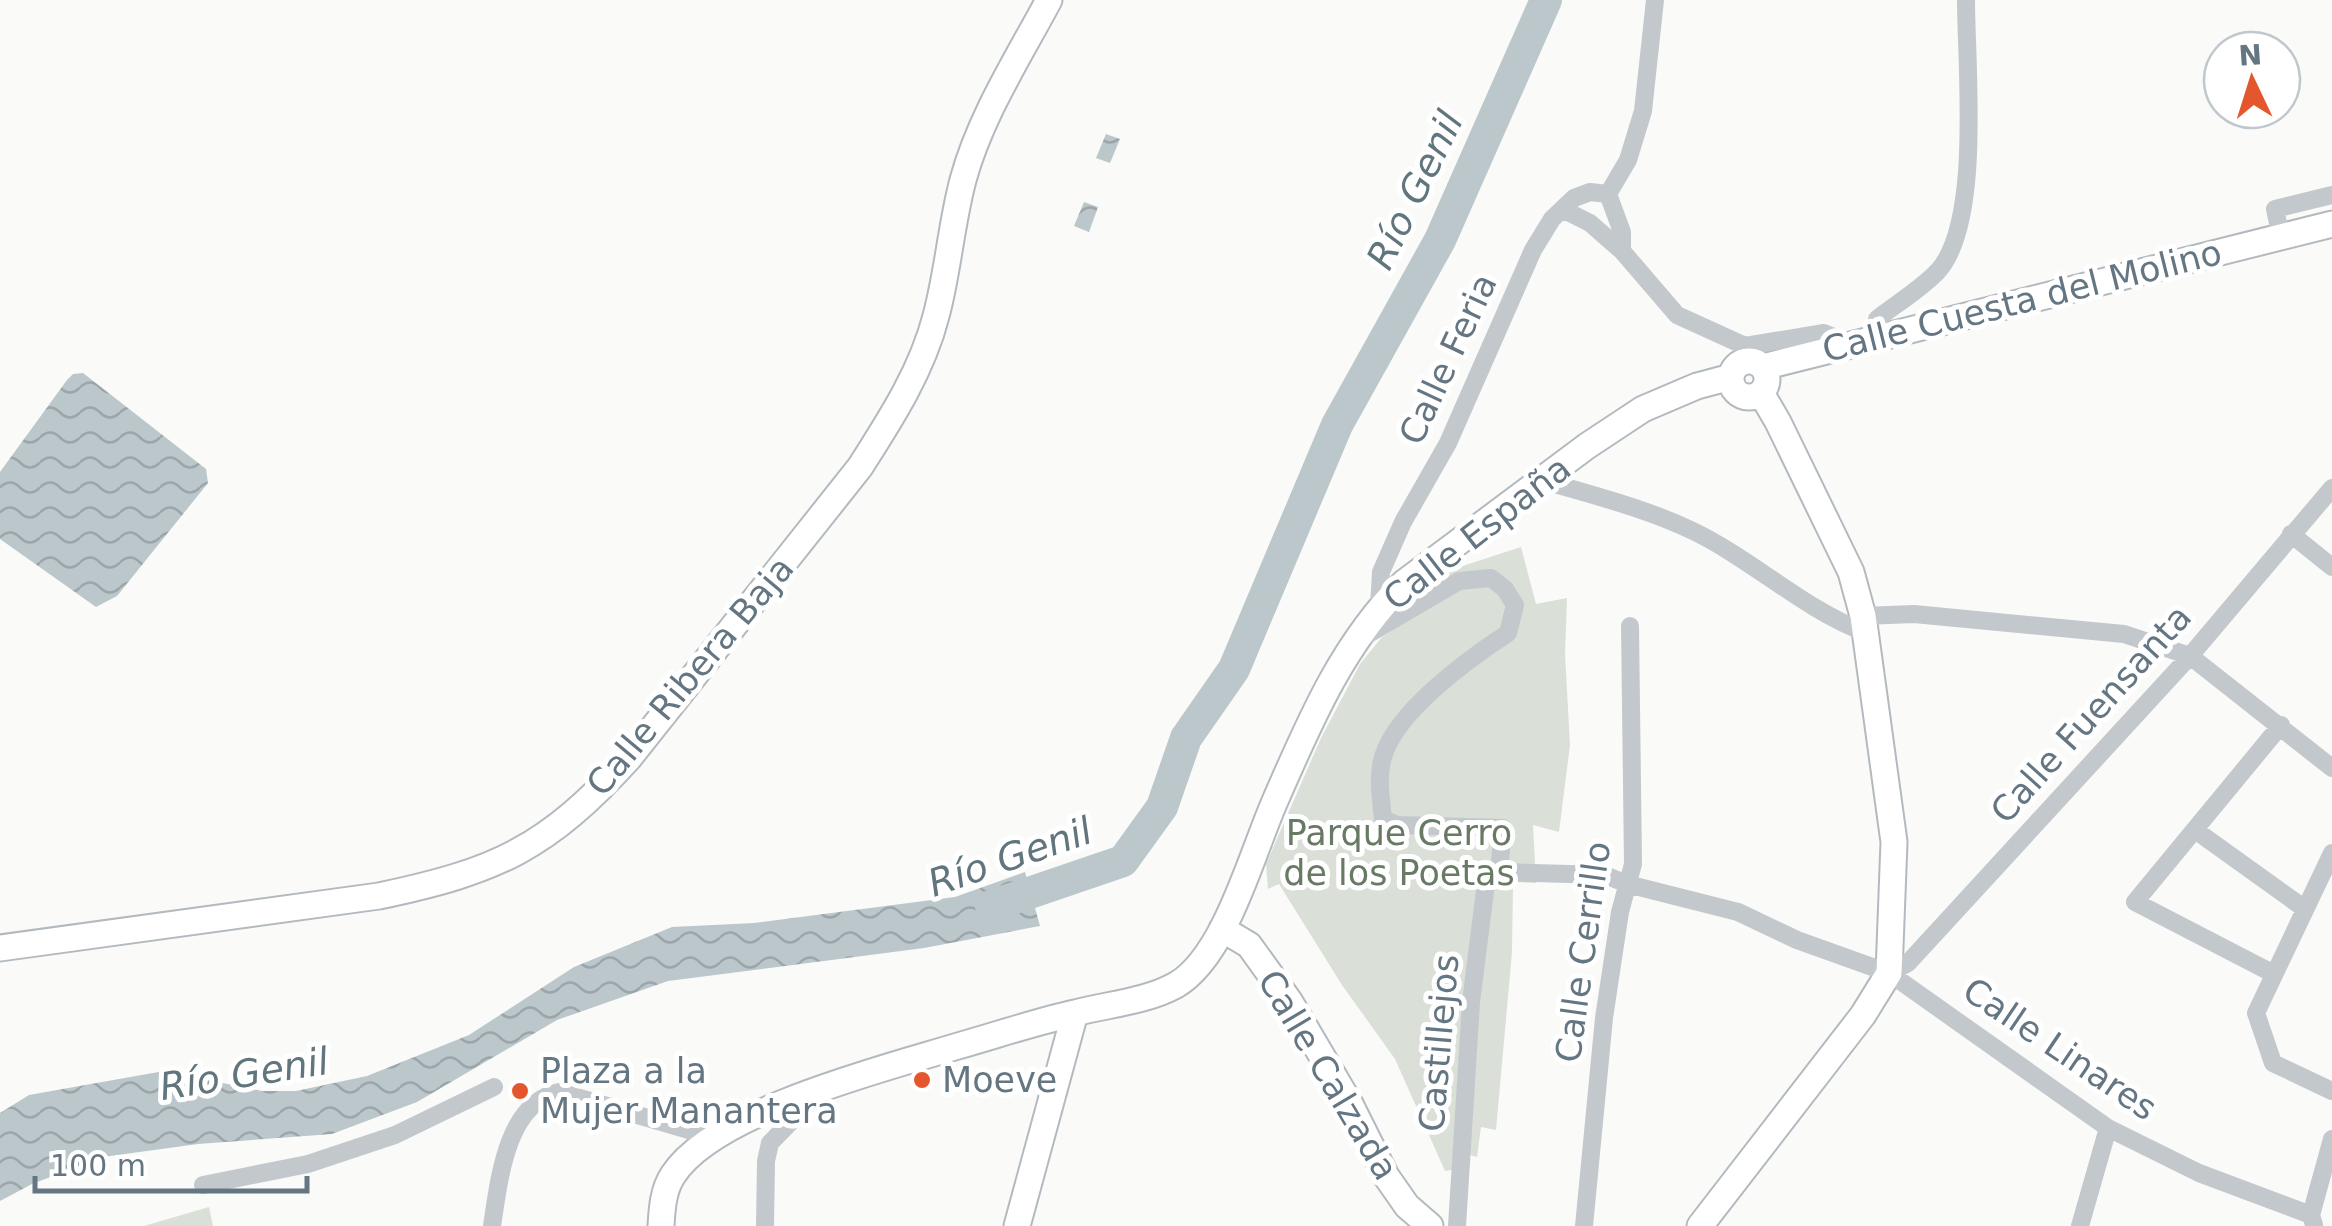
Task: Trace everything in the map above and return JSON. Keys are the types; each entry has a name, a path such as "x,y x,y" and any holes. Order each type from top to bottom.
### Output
{"street":[{"name":"Calle Ribera Baja","path":"0,948 434,885 523,852 595,795 629,758 849,482 892,416 918,366 936,318 963,179 985,122 1049,0"},
{"path":"1608,194 1628,160 1643,112 1655,0"},
{"path":"1876,336 1877,319 1939,270 1958,230 1967,188 1966,0"},
{"path":"1608,194 1590,192 1574,198 1564,210 1590,222 1678,315 1745,346 1824,333 1849,342"},
{"path":"1608,194 1622,232 1622,252"},
{"path":"2281,236 2275,209 2332,195"},
{"name":"Calle Feria","path":"1380,607 1381,572 1403,522 1448,443 1532,250 1552,220 1564,210"},
{"name":"Calle Cuesta del Molino","path":"1762,366 2332,224"},
{"path":"1746,361 1762,366 1768,377 1760,394 1743,396 1734,389 1731,377 1736,366 1746,361"},
{"name":"Calle España","path":"662,1226 662,1204 672,1176 713,1136 826,1086 1074,1013 1151,997 1177,984 1202,963 1222,929 1303,740 1352,644 1380,607 1405,582 1643,409 1697,386 1731,377"},
{"path":"1700,1226 1862,1015 1889,973 1894,842 1864,624 1851,572 1778,422 1760,394"},
{"path":"1541,480 1644,511 1694,531 1832,619 1864,624 1914,614 2124,634 2190,656 2332,768"},
{"name":"Calle Fuensanta","path":"1889,973 1908,963 2190,656 2332,488"},
{"path":"2291,534 2332,567"},
{"path":"1352,644 1459,581 1491,578 1515,605 1508,633 1471,657 1429,694 1400,727 1384,754 1379,787 1383,819 1397,825 1503,828 1499,872"},
{"name":"Calle Cerrillo","path":"1584,1226 1604,1018 1633,864 1630,626"},
{"path":"2274,974 2135,902 2281,726"},
{"path":"2194,830 2305,909"},
{"path":"2332,854 2256,1014 2273,1063 2332,1091"},
{"name":"Calle Linares","path":"1499,872 1606,875 1738,912 1797,940 1889,973 2108,1128 2313,1221"},
{"name":"Castillejos","path":"1457,1226 1471,1002 1486,883 1499,872"},
{"name":"Calle Calzada","path":"1222,929 1249,944 1290,1002 1349,1102 1386,1176 1407,1206 1430,1226"},
{"path":"1018,1226 1074,1013"},
{"path":"766,1226 766,1162 770,1143 826,1086"},
{"path":"204,1185 308,1164 394,1135 494,1087"},
{"path":"492,1226 498,1186 512,1139 523,1115 542,1096 559,1092 713,1136"},
{"path":"2080,1226 2108,1128"},
{"path":"2313,1221 2332,1138"}],"green space":[{"name":"Parque Cerro de los Poetas","path":"1521,547 1536,604 1567,598 1565,654 1570,745 1559,832 1533,825 1536,883 1513,882 1512,952 1496,1130 1481,1127 1477,1157 1466,1154 1452,1170 1445,1171 1395,1059 1342,985 1279,884 1268,889 1266,864 1321,738 1360,664 1382,637 1420,612 1412,597 1441,573"},
{"path":"209,1207 213,1226 144,1226"}],"water":[{"path":"1106,134 1120,139 1110,163 1096,158"},
{"path":"1084,202 1098,207 1089,232 1074,226"},
{"path":"83,373 206,469 208,483 117,596 96,607 0,539 0,472 67,380 73,374"},
{"path":"1025,872 1040,926 924,948 668,981 557,1020 417,1102 332,1134 198,1144 103,1157 32,1184 0,1201 0,1113 29,1095 164,1071 262,1091 296,1091 367,1076 469,1035 574,967 672,927 754,923 955,897"}],"waterway":[{"name":"Río Genil","path":"991,906 1123,861 1162,807 1186,738 1234,669 1337,425 1440,240 1546,0"}],"place":[{"name":"Moeve","path":"922,1080"},
{"name":"Plaza a la Mujer Manantera","path":"520,1091"}]}
